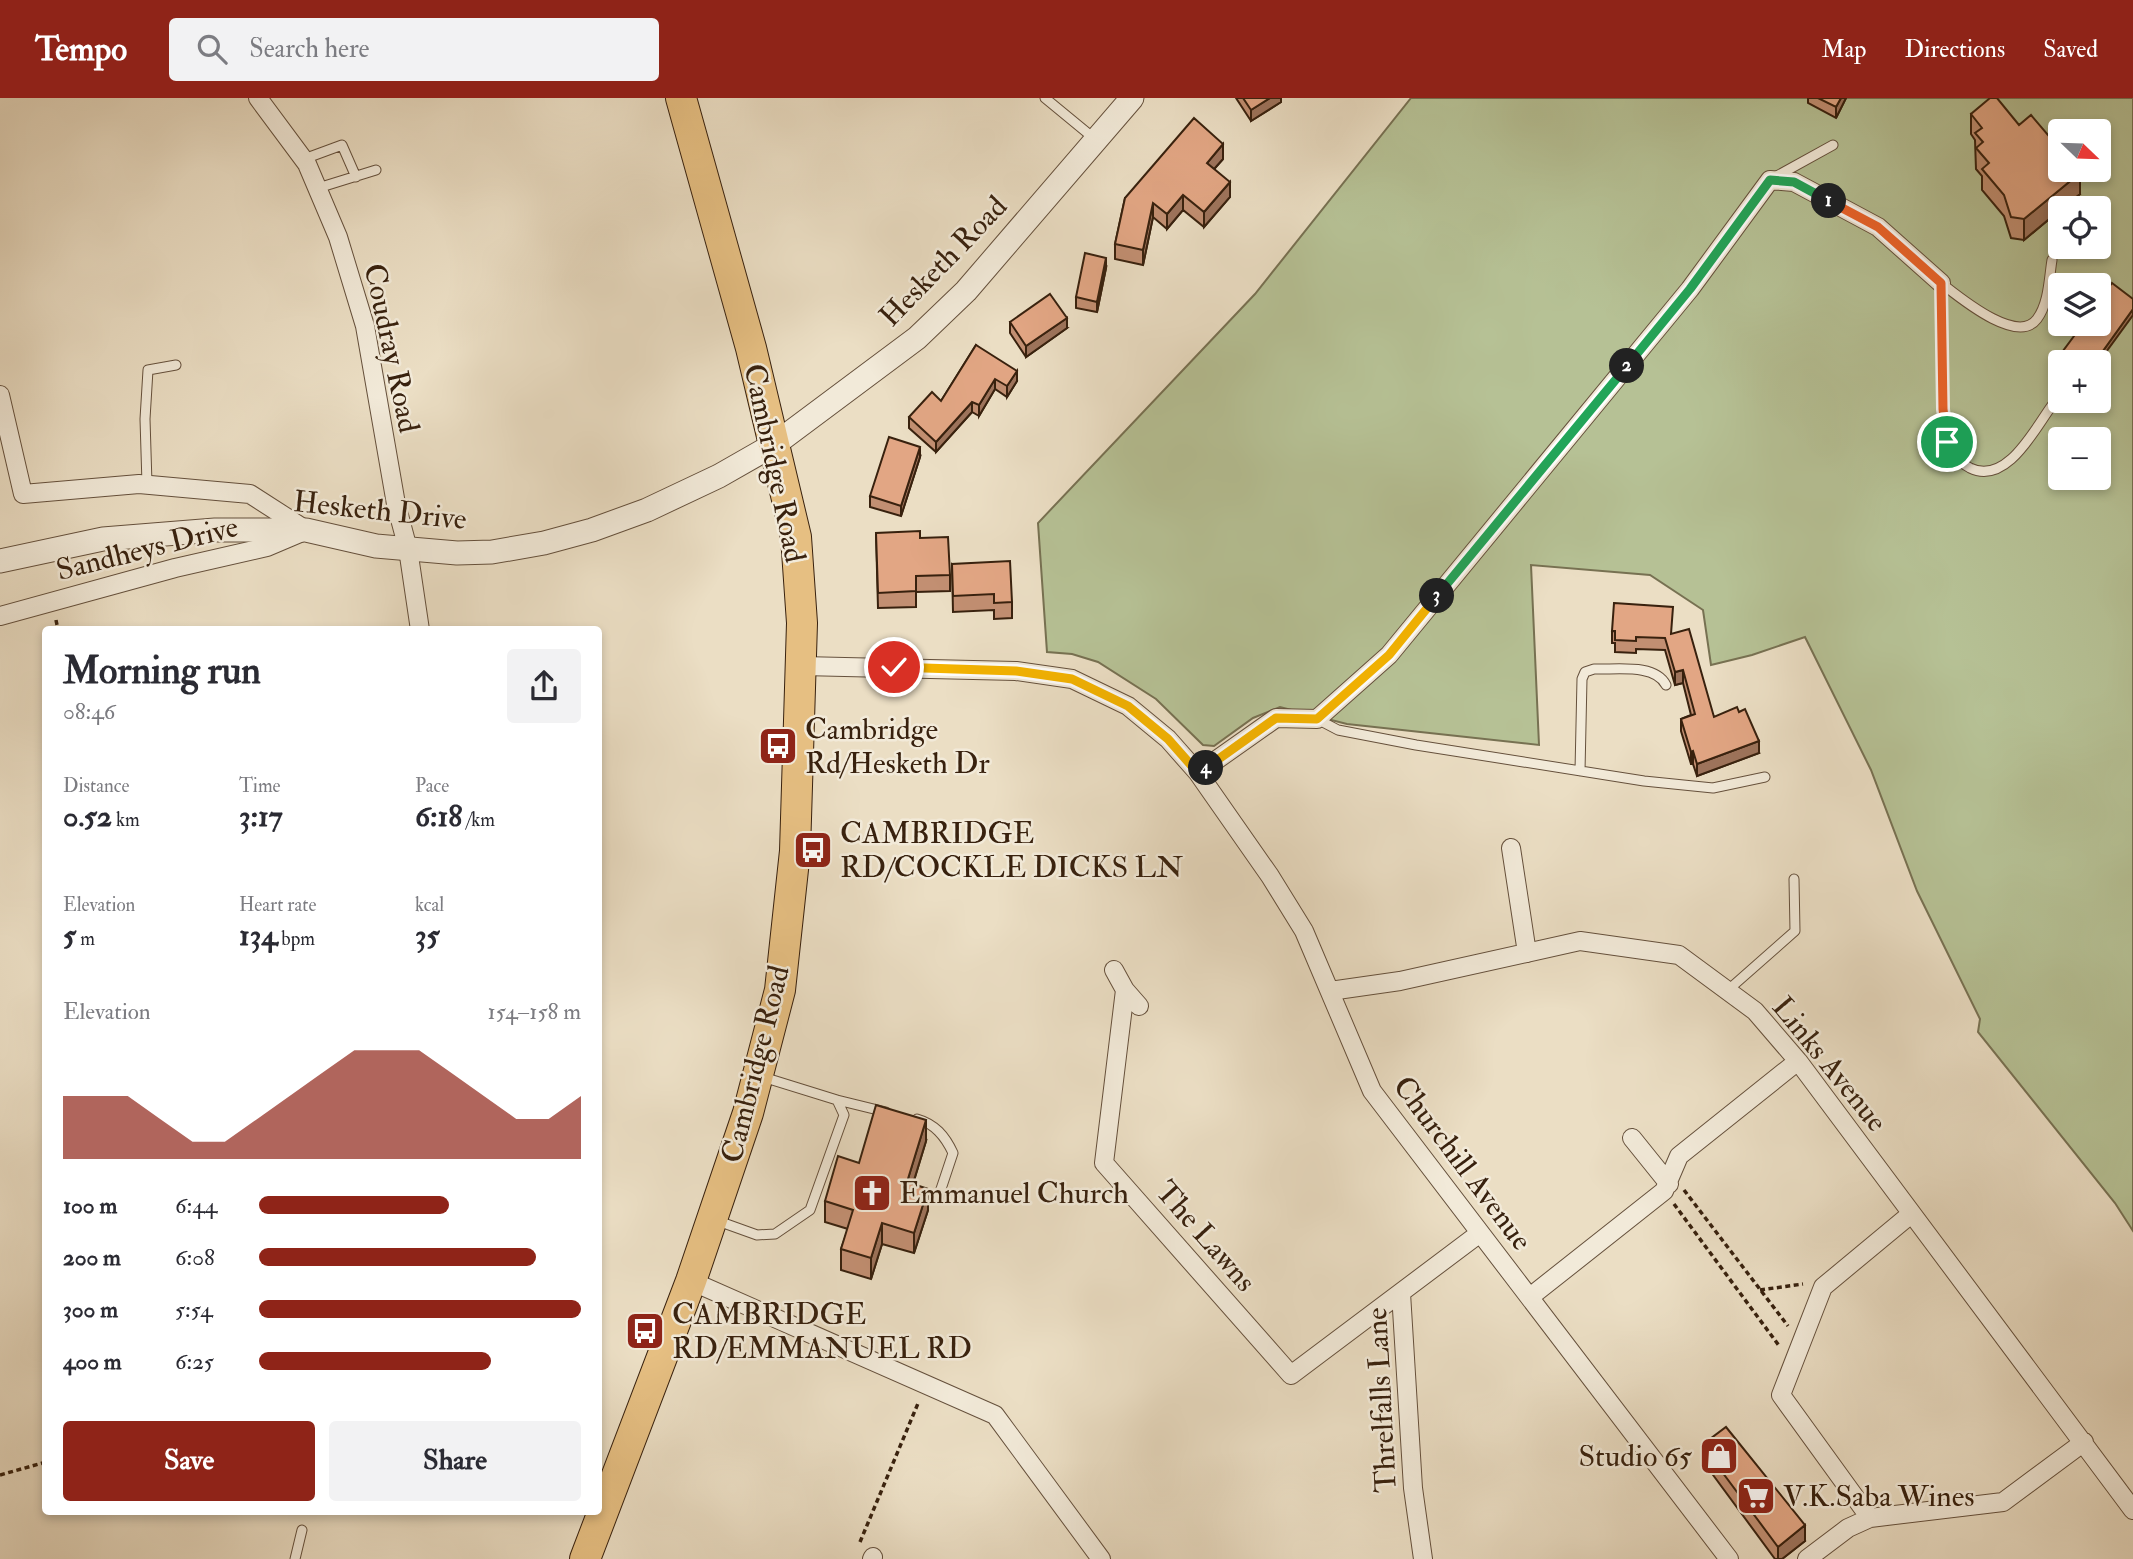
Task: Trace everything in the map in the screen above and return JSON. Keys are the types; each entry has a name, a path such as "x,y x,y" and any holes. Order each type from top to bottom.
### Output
{"highway":[{"name":"Cambridge Road","path":"602,1514 691,1281 748,1113 780,990 795,851 802,666 796,537 748,336 681,98"},
{"name":"Cambridge Road","path":"585,1559 602,1515"}],"street":[{"name":"Coudray Road","path":"258,98 304,159 338,237 365,326 396,505 408,549 418,626"},
{"name":"Hesketh Road","path":"775,444 917,338 966,291 1132,98"},
{"path":"1198,773 1276,718 1317,719 1389,655 1690,289 1770,180 1794,182 1878,227 1941,283"},
{"path":"0,395 23,494 147,484 250,494 306,530"},
{"name":"Hesketh Drive","path":"0,561 103,539 215,530 306,530 376,546 457,554 492,552 544,543 592,530 647,510 719,476 775,444"},
{"name":"Sandheys Drive","path":"0,616 175,568 267,547 306,530"},
{"name":"Churchill Avenue","path":"802,666 1016,671 1072,679 1128,706 1168,739 1198,773 1270,876 1297,920 1372,1091 1728,1559"},
{"path":"1511,848 1527,953"},
{"name":"Links Avenue","path":"1329,991 1400,981 1580,941 1679,956 1755,1012 1798,1061 2133,1510"},
{"path":"1114,970 1125,990 1139,1006"},
{"name":"The Lawns","path":"1125,990 1104,1163 1290,1375 1401,1293"},
{"path":"1530,1297 1668,1183 1679,1156 1798,1061"},
{"path":"1632,1138 1668,1183"},
{"path":"1870,1518 1781,1395 1823,1287 1911,1214"},
{"name":"Threlfalls Lane","path":"1423,1559 1413,1488 1401,1293 1480,1233"},
{"path":"691,1281 995,1415 1101,1559"},
{"path":"1807,1559 1848,1528 1870,1518 2003,1502 2084,1442"}],"lane":[{"path":"1045,98 1097,141"},
{"path":"304,159 342,145 356,177"},
{"path":"1770,180 1833,145"},
{"path":"318,188 376,170"},
{"path":"1941,283 1986,316 2017,327 2026,326 2037,319 2043,307 2052,260"},
{"path":"1941,283 1944,429 1947,442 1960,461 1977,471 1987,472 2004,467 2048,411"},
{"path":"147,484 145,419 148,370 176,365"},
{"path":"1580,771 1582,679 1585,672 1594,669 1652,672 1662,678 1665,685"},
{"path":"1317,719 1338,730 1416,745 1644,781 1713,788 1765,777"},
{"path":"1727,991 1795,931 1794,880"},
{"path":"758,1075 837,1100 928,1122 946,1138 953,1153 938,1198"},
{"path":"712,1220 757,1235 775,1234 810,1210 844,1115 837,1100"},
{"path":"295,1559 302,1530"}],"path":[{"path":"1668,1183 1760,1290 1794,1335 1803,1339"},
{"path":"1668,1183 1787,1356 1795,1359"},
{"path":"1760,1290 1816,1283 1823,1287"},
{"path":"873,1558 858,1547 926,1385"},
{"path":"0,1475 42,1463"}],"green space":[{"path":"1411,98 2133,98 2133,1231 2115,1203 1978,1032 1980,1019 1917,891 1871,770 1805,637 1752,655 1711,665 1703,610 1650,575 1531,565 1539,745 1347,724 1280,707 1253,718 1214,746 1203,745 1156,699 1098,662 1072,654 1047,652 1038,523 1255,294"}],"building":[{"path":"1243,98 1270,98 1251,110"},
{"path":"1818,98 1841,98 1836,107"},
{"path":"1990,98 1997,98 2019,125 2031,115 2048,135 2048,182 2069,182 2052,196 2048,196 2048,199 2024,219 2011,217 2004,195 1982,169 1989,163 1976,148 1983,142 1975,133 1982,128 1971,114"},
{"path":"1194,118 1223,144 1207,163 1230,182 1204,212 1183,195 1167,214 1153,203 1143,250 1115,244 1125,198"},
{"path":"1085,253 1106,258 1097,302 1076,297"},
{"path":"2111,284 2133,299 2133,309 2104,350 2064,350 2074,336 2111,336"},
{"path":"1050,294 1067,318 1026,346 1010,322"},
{"path":"976,345 1017,371 1007,386 995,379 979,405 972,402 936,442 909,417 932,392 941,401"},
{"path":"889,437 920,447 901,506 870,496"},
{"path":"920,531 920,538 948,537 950,575 916,576 916,591 878,593 876,533"},
{"path":"1010,561 1012,602 994,603 994,594 953,596 952,564"},
{"path":"1614,603 1673,607 1671,634 1689,629 1714,717 1737,707 1739,712 1745,709 1759,741 1697,764 1681,719 1695,714 1683,670 1675,672 1665,638 1636,637 1636,641 1615,640 1615,631 1612,631"},
{"name":"Emmanuel Church","path":"876,1105 926,1120 907,1182 928,1189 914,1233 882,1223 871,1258 841,1249 853,1210 825,1201 838,1156 859,1163"},
{"path":"1726,1427 1805,1525 1778,1547 1702,1445"}],"place":[{"name":"Cambridge Rd/Hesketh Dr","path":"778,746"},
{"name":"CAMBRIDGE RD/COCKLE DICKS LN","path":"813,850"},
{"name":"Emmanuel Church","path":"872,1193"},
{"name":"CAMBRIDGE RD/EMMANUEL RD","path":"645,1331"},
{"name":"Studio 65","path":"1719,1456"},
{"name":"V.K.Saba Wines","path":"1756,1496"}],"route":[{"path":"894,667 1016,671 1072,679 1128,706 1168,739 1198,773 1276,718 1317,719 1389,655 1690,289 1770,180 1794,182 1878,227 1941,283 1943,409 1947,442"}]}
